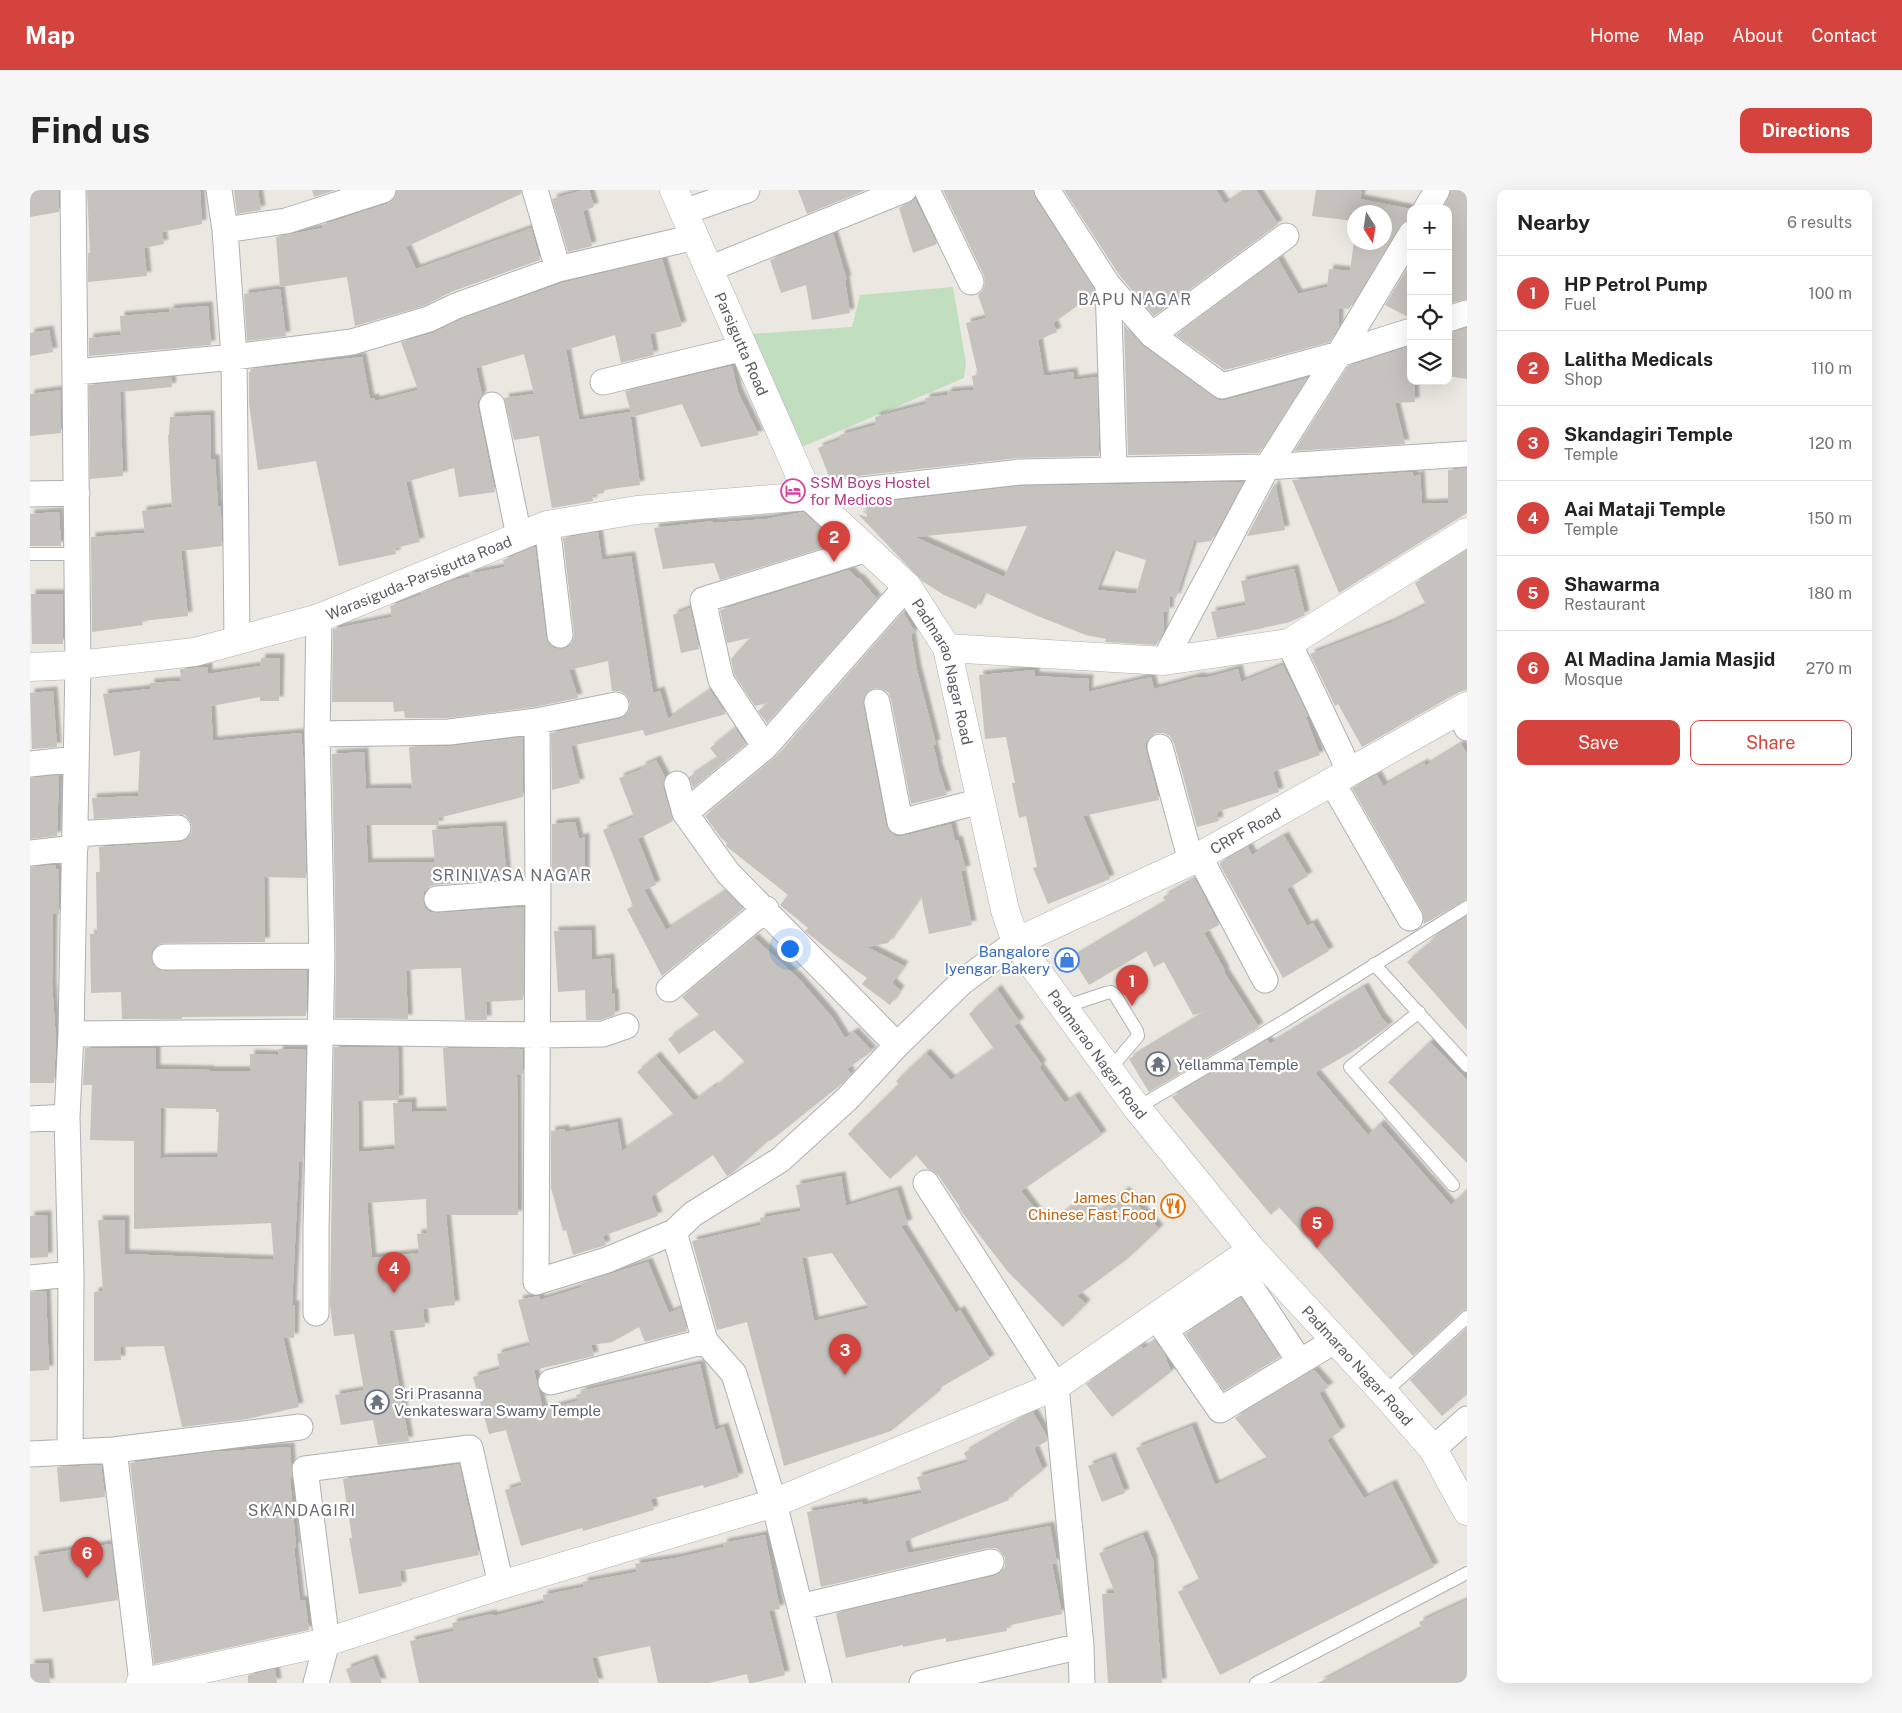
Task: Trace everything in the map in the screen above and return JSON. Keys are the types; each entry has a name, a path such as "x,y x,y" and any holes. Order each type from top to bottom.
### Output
{"street":[{"path":"70,1452 71,1274 67,1117 71,1034 78,665 73,190"},
{"path":"219,190 226,230 234,357 237,640"},
{"path":"226,230 286,221 384,190"},
{"path":"535,190 558,269"},
{"path":"679,201 747,190"},
{"path":"709,268 904,190"},
{"path":"927,190 971,282"},
{"path":"1047,190 1108,284 1152,335 1222,386 1339,354 1407,332"},
{"path":"1428,205 1436,190"},
{"name":"Parsigutta Road","path":"679,201 809,496"},
{"path":"1152,335 1286,236"},
{"path":"76,372 234,357 352,342 429,319 456,306 558,269 695,237"},
{"path":"1164,661 1267,467 1339,354 1407,241"},
{"path":"1108,284 1114,470"},
{"path":"1452,318 1467,313"},
{"path":"602,382 744,348"},
{"path":"492,405 519,536"},
{"path":"809,496 1020,472 1267,467 1467,454"},
{"path":"30,494 77,493"},
{"name":"Warasiguda-Parsigutta Road","path":"30,667 78,665 195,652 319,618 547,525 637,510 809,496"},
{"name":"Padmarao Nagar Road","path":"809,496 907,586 947,648 1006,910 1016,942 1137,1108 1252,1250 1384,1392 1433,1449 1467,1511"},
{"path":"547,525 560,635"},
{"path":"947,648 1164,661 1289,643 1467,532"},
{"path":"765,747 721,680 703,600 867,549"},
{"path":"685,813 765,747 907,586"},
{"path":"316,1313 322,956 317,734 319,618"},
{"path":"1289,643 1341,777 1410,918"},
{"path":"877,702 900,822 982,800"},
{"path":"317,734 449,732 536,721 616,705"},
{"name":"CRPF Road","path":"1016,942 1195,858 1341,777 1464,715"},
{"path":"536,721 538,891 536,1282 607,1260 674,1232 693,1214 780,1160 847,1099 897,1045 961,983 1016,942"},
{"path":"1160,747 1195,858 1265,980"},
{"path":"30,764 76,760"},
{"path":"677,784 685,813 728,873 766,909 897,1045"},
{"path":"30,853 75,841 178,828"},
{"path":"437,899 538,891"},
{"path":"669,989 766,909"},
{"path":"165,957 322,956"},
{"path":"71,1034 320,1032 536,1035 603,1034 626,1026"},
{"path":"30,1119 67,1117"},
{"path":"926,1183 1056,1386 1081,1646 1082,1683"},
{"path":"674,1232 705,1341 734,1374 774,1503 819,1683"},
{"path":"114,1450 141,1682 327,1642 502,1585 774,1503 1056,1386 1252,1250"},
{"path":"30,1278 71,1274"},
{"path":"1300,1362 1245,1278 1165,1330 1220,1410 1300,1362 1336,1340"},
{"path":"551,1382 705,1341"},
{"path":"1433,1449 1467,1419"},
{"path":"30,1454 114,1450 300,1428"},
{"path":"316,1683 327,1642 306,1469 470,1448 502,1585"},
{"path":"800,1607 991,1562"},
{"path":"922,1683 1081,1646"}],"lane":[{"path":"30,554 77,554"},
{"path":"1137,1108 1286,1020 1467,906"},
{"path":"1374,964 1467,1066"},
{"path":"1064,1007 1106,993 1111,992 1115,995 1137,1031 1138,1036 1110,1069"},
{"path":"1419,1012 1350,1066 1453,1185"},
{"path":"1384,1392 1467,1317"},
{"path":"1256,1683 1467,1573"}],"green space":[{"path":"953,287 966,363 964,378 802,447 750,334 852,327 860,295"}],"building":[{"path":"30,190 59,190 59,212 30,217"},
{"path":"87,190 200,190 202,224 162,232 164,244 144,248 147,276 88,282 88,253 90,253"},
{"path":"234,190 258,190 261,210 237,214"},
{"path":"312,190 336,190 314,197"},
{"path":"397,190 521,190 521,194 406,247 416,269 531,228 540,260 451,292 424,306 355,326 347,277 280,287 276,237 322,228 322,225 387,204 394,199"},
{"path":"589,190 594,207 583,211 592,246 568,252 552,199"},
{"path":"798,190 866,190 807,214"},
{"path":"943,190 1033,190 1035,198 1094,289 1094,294 1053,323 1057,332 1038,340 1044,376 1073,372 1074,380 1097,377 1099,456 1018,458 830,479 818,448 841,439 840,435 876,425 875,417 926,404 925,398 947,395 947,392 974,390 972,376 978,375 966,323 986,318 978,295 983,290 984,276"},
{"path":"1064,190 1216,190 1225,204 1246,190 1256,190 1278,224 1154,316 1120,276"},
{"path":"1316,190 1362,190 1360,199 1391,205 1347,205 1347,220 1312,216"},
{"path":"1451,190 1467,190 1467,299 1452,303 1452,205 1445,205"},
{"path":"915,199 937,244 913,253 899,208"},
{"path":"1392,205 1407,208 1407,221 1399,227 1392,238"},
{"path":"833,234 847,280 845,280 850,313 812,320 806,285 781,293 770,260"},
{"path":"1353,250 1385,250 1349,309 1339,308 1339,326 1330,342 1225,370 1176,335 1278,259 1298,294 1327,287 1329,269 1350,271"},
{"path":"662,259 682,326 650,334 654,355 621,363 615,335 566,350 579,420 630,412 640,485 604,490 604,493 592,495 593,501 552,508 539,436 514,440 504,398 534,394 524,354 476,368 482,395 478,401 478,408 495,492 459,497 454,468 406,482 420,542 395,548 396,554 339,566 316,461 258,470 249,403 250,369 362,357 370,399 375,398 375,401 418,390 401,342 433,333 462,319 562,283"},
{"path":"1407,269 1407,316 1385,305"},
{"path":"280,289 286,336 247,341 244,294"},
{"path":"208,306 211,345 89,356 89,338 121,335 120,316 170,312 169,309"},
{"path":"1124,325 1143,346 1219,400 1226,400 1307,378 1259,453 1128,455"},
{"path":"1467,328 1467,379 1452,377 1452,332"},
{"path":"49,330 53,352 30,356 30,333"},
{"path":"1407,347 1407,385 1414,385 1415,402 1395,403 1405,444 1294,451 1348,366"},
{"path":"732,366 738,392 759,435 701,447 682,404 632,417 625,391"},
{"path":"171,377 172,387 120,392 123,476 90,479 89,385"},
{"path":"61,390 61,433 30,436 30,394"},
{"path":"210,415 211,459 215,459 222,546 181,551 188,616 142,621 143,625 92,632 91,537 145,533 142,511 172,507 168,435 170,417"},
{"path":"1467,468 1467,513 1339,593 1292,480 1412,472 1414,477 1420,474 1422,504 1448,503 1448,470"},
{"path":"1243,482 1211,541 1197,543 1195,538 1176,598 1170,596 1169,612 1164,612 1163,633 1156,645 1105,642 1106,639 1086,635 984,592 976,609 944,595 922,581 858,514 867,517 866,504 1021,486","holes":["1027,526 1004,577 915,537","1113,550 1146,560 1136,594 1097,590"]},
{"path":"1275,483 1285,530 1247,536"},
{"path":"59,512 61,546 30,546 30,514"},
{"path":"803,512 820,527 823,548 720,580 714,563 663,569 654,528 713,521 713,523 767,519"},
{"path":"598,532 602,560 631,556 653,693 660,691 668,719 710,690 726,714 645,736 643,730 571,746 580,783 552,790 551,733 619,719 625,716 629,710 630,703 626,695 620,691 612,691 608,661 569,670 578,698 535,707 448,718 405,718 404,711 394,712 393,702 332,702 333,629 392,617 390,606 454,580 469,577 469,574 505,567 503,560 535,547 546,637 548,643 554,648 568,647 573,641 574,633 563,538"},
{"path":"1467,550 1467,690 1459,692 1362,747 1338,704 1335,706 1310,654 1390,623 1426,605 1415,583"},
{"path":"1294,569 1305,615 1290,622 1217,638 1211,612 1246,605 1241,581"},
{"path":"849,570 859,578 877,599 767,723 758,711 768,703 755,706 734,674 731,659 750,638 727,643 720,610"},
{"path":"31,594 63,594 63,644 32,644"},
{"path":"690,608 699,649 681,653 673,615"},
{"path":"903,612 915,632 911,635 917,670 936,744 933,745 937,764 947,795 911,804 891,699 888,692 882,689 875,688 868,691 864,697 863,705 886,825 895,836 903,836 951,824 955,841 958,840 966,870 961,871 972,925 929,934 921,896 888,943 867,947 904,966 892,983 900,990 890,1005 862,984 867,978 805,931 808,928 780,905 788,895 726,846 727,843 705,816 776,757"},
{"path":"261,658 280,658 279,701 260,701 260,697 211,706 213,741 301,733 306,878 264,877 265,942 164,943 157,945 153,950 151,958 153,965 165,971 307,970 306,1016 122,1019 121,992 91,993 90,934 97,934 96,872 100,872 99,847 179,842 191,835 192,827 185,815 178,814 94,819 92,798 138,796 140,751 114,756 103,694 150,689 150,683 181,681 180,669 208,667 208,674 260,666"},
{"path":"1283,665 1308,716 1306,717 1320,755 1273,772 1279,792 1217,812 1219,821 1197,827 1174,743 1170,736 1164,733 1156,733 1146,743 1146,750 1159,800 1083,816 1110,879 1048,904 1033,868 1037,867 1026,816 1019,818 1012,783 1015,783 1006,737 985,739 979,675 1035,670 1035,676 1089,679 1088,692 1151,677 1154,689 1238,669 1241,682"},
{"path":"53,691 57,747 32,749 30,693"},
{"path":"735,728 746,744 693,788 689,777 718,758 710,748"},
{"path":"523,737 523,797 438,818 439,825 366,825 368,863 435,862 432,830 502,826 507,879 435,885 428,887 424,892 423,901 425,908 430,912 438,913 524,907 523,1000 486,1002 487,1020 465,1020 461,968 417,969 406,971 408,1019 335,1018 336,956 332,754 364,752 366,789 412,788 409,747 451,746"},
{"path":"1461,744 1467,754 1467,899 1424,924 1422,911 1352,788 1377,775 1383,786 1424,763 1425,766"},
{"path":"656,760 665,777 663,788 673,821 638,839 656,885 644,890 666,930 726,891 743,909 662,976 627,909 633,906 603,830 634,817 619,778 642,769 641,767"},
{"path":"59,775 57,836 30,839 30,778"},
{"path":"575,822 579,839 585,837 585,877 552,877 552,824"},
{"path":"1284,836 1308,876 1287,889 1307,926 1313,923 1329,951 1283,978 1220,865 1221,862 1248,847 1252,855"},
{"path":"56,865 56,869 59,869 59,914 53,914 52,984 56,1040 54,1083 30,1083 30,867"},
{"path":"1195,879 1219,925 1204,933 1224,972 1259,1027 1149,1092 1129,1059 1208,1011 1193,1015 1164,962 1154,967 1146,951 1089,985 1072,958 1166,902 1163,897"},
{"path":"1467,917 1467,1030 1407,962 1433,940 1432,938"},
{"path":"591,930 592,960 610,958 612,993 614,993 615,1015 600,1020 586,1020 585,990 558,992 554,931"},
{"path":"754,938 799,979 832,1017 845,1038 854,1032 872,1051 847,1069 851,1074 844,1082 769,1140 731,1174 727,1176 713,1155 651,1197 658,1216 603,1236 606,1245 573,1255 566,1230 563,1231 551,1188 551,1131 565,1129 565,1132 617,1122 622,1151 674,1115 637,1072 656,1056 694,1101 714,1088 745,1062 714,1030 679,1054 668,1039 700,1016 682,997"},
{"path":"1364,987 1381,1017 1389,1026 1353,1051 1315,1073 1368,1135 1380,1124 1451,1205 1467,1190 1467,1309 1462,1311 1413,1356 1279,1207 1271,1215 1172,1097 1267,1040 1270,1044"},
{"path":"997,989 1020,1022 1014,1026 1042,1065 1039,1067 1065,1103 1075,1096 1102,1135 1021,1191 1047,1225 1083,1198 1095,1214 1125,1191 1159,1229 1126,1260 1077,1296 1086,1304 1063,1327 1008,1272 964,1215 938,1175 928,1169 916,1155 890,1179 848,1134 899,1084 896,1081 926,1053 951,1080 994,1049 969,1014"},
{"path":"1430,1042 1467,1080 1467,1163 1388,1082"},
{"path":"334,1047 398,1047 399,1100 358,1101 359,1152 395,1149 393,1103 412,1102 412,1112 447,1111 443,1048 523,1049 523,1074 517,1075 518,1215 446,1215 455,1305 423,1309 425,1327 389,1331 409,1441 378,1445 373,1420 341,1425 335,1395 364,1390 354,1334 334,1336 330,1305","holes":["426,1199 427,1233 417,1234 419,1253 372,1258 367,1203"]},
{"path":"85,1048 156,1048 156,1069 210,1071 250,1071 250,1054 278,1055 279,1049 306,1050 303,1162 299,1162 292,1305 295,1305 294,1338 283,1337 299,1407 247,1419 182,1427 164,1346 120,1347 121,1360 94,1361 94,1292 103,1291 98,1220 125,1220 125,1254 274,1260 271,1223 134,1229 134,1141 90,1140 92,1085 83,1085","holes":["161,1108 216,1109 216,1112 219,1112 217,1157 160,1158"]},
{"path":"841,1176 846,1206 897,1190 908,1224 901,1226 956,1313 960,1310 990,1359 936,1390 937,1393 891,1431 784,1466 747,1322 717,1330 692,1241 761,1225 760,1218 801,1211 796,1185","holes":["832,1253 869,1308 814,1321 802,1258"]},
{"path":"47,1215 48,1257 30,1258 30,1216"},
{"path":"648,1262 669,1313 681,1308 687,1331 645,1342 639,1327 612,1342 591,1345 594,1356 534,1370 543,1410 578,1401 576,1395 582,1393 581,1391 700,1364 715,1430 724,1427 739,1477 704,1488 703,1485 651,1499 654,1510 583,1531 582,1528 521,1546 505,1490 522,1485 506,1430 489,1434 473,1377 500,1369 497,1354 530,1345 518,1300 539,1296 540,1300 582,1287 581,1283"},
{"path":"46,1291 49,1370 30,1371 30,1292"},
{"path":"1241,1298 1280,1357 1224,1391 1185,1334"},
{"path":"1467,1328 1467,1394 1442,1416 1410,1380"},
{"path":"1155,1341 1164,1353 1171,1372 1112,1417 1086,1384 1141,1346 1143,1349"},
{"path":"1314,1370 1329,1387 1319,1393 1341,1431 1327,1440 1364,1498 1392,1484 1434,1567 1220,1675 1178,1592 1200,1581 1136,1448 1192,1426 1215,1485 1268,1459 1235,1418"},
{"path":"1033,1412 1046,1435 1047,1441 1034,1448 1043,1470 1008,1498 1009,1500 905,1541 908,1553 1050,1526 1057,1563 1052,1564 1062,1614 1006,1626 1007,1631 946,1642 946,1638 903,1647 903,1645 846,1658 836,1613 994,1576 1005,1567 1005,1558 996,1548 988,1548 821,1587 807,1512 863,1502 863,1505 922,1493 917,1477 968,1462 964,1453"},
{"path":"290,1447 292,1478 290,1478 296,1547 294,1548 300,1601 305,1600 309,1630 154,1664 130,1463 213,1452"},
{"path":"1111,1457 1125,1493 1102,1502 1088,1466"},
{"path":"459,1464 479,1555 400,1571 402,1586 359,1594 349,1538 352,1538 343,1479"},
{"path":"101,1465 105,1497 60,1502 57,1467"},
{"path":"765,1535 780,1609 769,1611 785,1675 753,1683 749,1683 747,1674 709,1683 658,1683 650,1646 592,1658 599,1683 419,1683 410,1641 454,1631 452,1623 492,1614 493,1616 544,1603 543,1595 584,1587 583,1582 637,1572 635,1564 676,1558 723,1547 723,1543"},
{"path":"1143,1535 1153,1560 1162,1683 1108,1683 1102,1594 1115,1593 1099,1553"},
{"path":"111,1544 118,1600 43,1612 34,1556"},
{"path":"1467,1600 1467,1683 1318,1683 1422,1628 1419,1622"},
{"path":"373,1659 382,1683 351,1683 346,1669"},
{"path":"48,1663 50,1683 30,1683 30,1664"},
{"path":"275,1669 277,1683 248,1683 248,1675"}],"place":[{"name":"SSM Boys Hostel for Medicos","path":"793,491"},
{"name":"Lalitha Medicals","path":"834,562"},
{"name":"Bangalore Iyengar Bakery","path":"1067,960"},
{"name":"HP Petrol Pump","path":"1132,1006"},
{"name":"Yellamma Temple","path":"1158,1064"},
{"name":"James Chan Chinese Fast Food","path":"1173,1206"},
{"name":"Shawarma","path":"1317,1248"},
{"name":"Aai Mataji Temple","path":"394,1293"},
{"name":"Skandagiri Temple","path":"845,1375"},
{"name":"Sri Prasanna Venkateswara Swamy Temple","path":"377,1402"},
{"name":"Al Madina Jamia Masjid","path":"87,1578"}],"district":[{"name":"BAPU NAGAR","path":"1135,299"},
{"name":"SRINIVASA NAGAR","path":"512,875"},
{"name":"SKANDAGIRI","path":"302,1510"}]}
